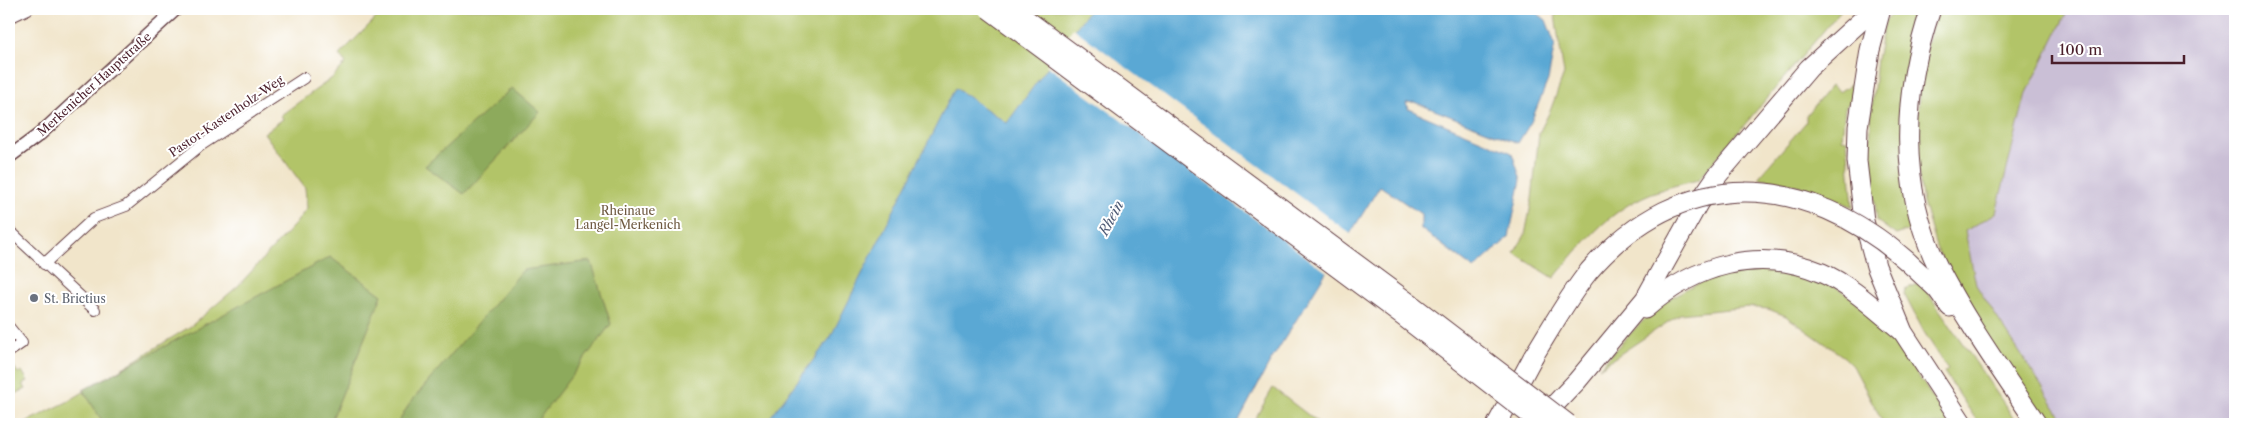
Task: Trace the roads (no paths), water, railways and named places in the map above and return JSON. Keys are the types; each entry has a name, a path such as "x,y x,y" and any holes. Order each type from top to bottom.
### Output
{"highway":[{"path":"989,9 1404,317 1542,424"},
{"path":"1012,9 1405,300 1568,424"},
{"path":"1526,424 1555,395 1622,317 1651,274 1706,181 1787,86 1857,9"},
{"path":"1535,424 1558,403 1645,299 1699,202 1717,176 1809,68 1874,9"},
{"path":"1881,9 1870,50 1858,128 1857,161 1860,200 1872,254 1903,332 1963,424"},
{"path":"1931,9 1919,44 1908,127 1910,164 1918,211 1938,267 1967,319 2033,417"},
{"path":"1497,424 1533,357 1589,272 1614,246 1646,222 1678,205 1692,200 1736,192 1766,193 1806,200 1860,224 1883,240 1937,289 2033,417"},
{"path":"1612,340 1673,286 1705,270 1743,262 1781,263 1821,273 1859,295 1903,332"}],"street":[{"path":"9,18 28,9"},
{"name":"Merkenicher Hauptstraße","path":"9,157 40,134 175,9"},
{"name":"Pastor-Kastenholz-Weg","path":"44,264 94,218 126,206 200,146 304,78"},
{"path":"9,230 95,310"},
{"path":"9,327 22,343 9,352"}],"water":[{"name":"Rhein","path":"1090,9 1532,9 1546,20 1555,44 1548,80 1531,122 1518,143 1414,102 1406,103 1408,109 1512,153 1521,180 1509,237 1474,269 1421,229 1421,214 1380,186 1270,362 1237,424 765,424 830,338 955,88 1007,123"}],"place":[{"name":"St. Brictius","path":"34,298"}],"park label":[{"name":"Rheinaue Langel-Merkenich","path":"628,217"}]}
